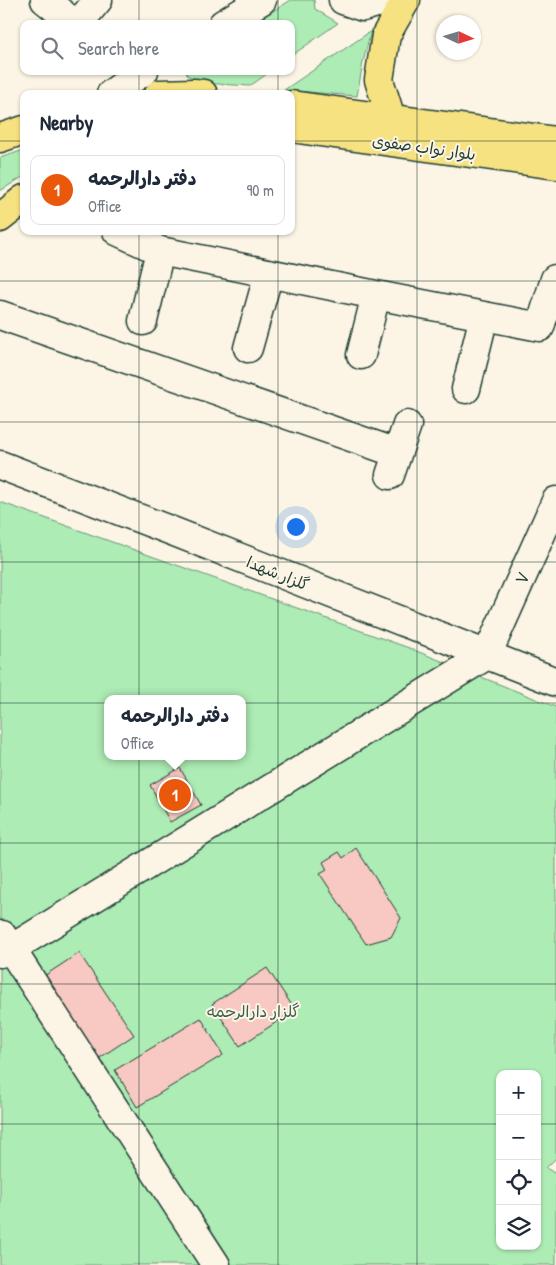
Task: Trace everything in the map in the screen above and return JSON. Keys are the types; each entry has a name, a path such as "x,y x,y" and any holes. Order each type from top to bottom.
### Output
{"main road":[{"path":"391,118 379,80 386,35 406,0"},
{"name":"بلوار نواب صفوی","path":"295,106 556,140"},
{"name":"بلوار نواب صفوی","path":"295,129 556,166"},
{"path":"0,138 20,131"},
{"path":"0,218 20,202"}],"street":[{"path":"45,0 71,20"},
{"path":"80,20 98,0"},
{"path":"230,20 262,0"},
{"path":"344,0 363,7 386,0"},
{"path":"126,235 160,251 540,327 554,279 556,280"},
{"path":"143,321 160,251"},
{"path":"248,348 269,273"},
{"path":"361,355 376,295"},
{"path":"0,315 393,464 407,425"},
{"path":"466,389 484,316"},
{"name":"گلزار شهدا","path":"0,465 556,682"},
{"name":"۷","path":"487,655 556,501"},
{"path":"216,1265 3,949 487,655"}],"green space":[{"path":"291,0 314,0 315,9 338,23 295,53 295,20 258,20"},
{"path":"371,31 357,96 284,90"},
{"path":"187,75 265,75 250,86 202,83"},
{"path":"20,151 20,178 0,191 0,158"},
{"name":"گلزار دارالرحمه","path":"0,502 409,648 556,707 556,1158 546,1168 556,1174 556,1265 0,1265"}],"building":[{"path":"180,768 201,805 170,822 150,785"},
{"path":"356,848 401,918 391,937 366,944 320,874 327,870 323,862 339,852 343,858"},
{"path":"79,953 134,1035 98,1059 44,976"},
{"path":"267,968 295,1010 240,1046 212,1004"},
{"path":"201,1018 223,1055 137,1107 115,1070"}],"place":[{"name":"دفتر دارالرحمه","path":"175,795"}]}
